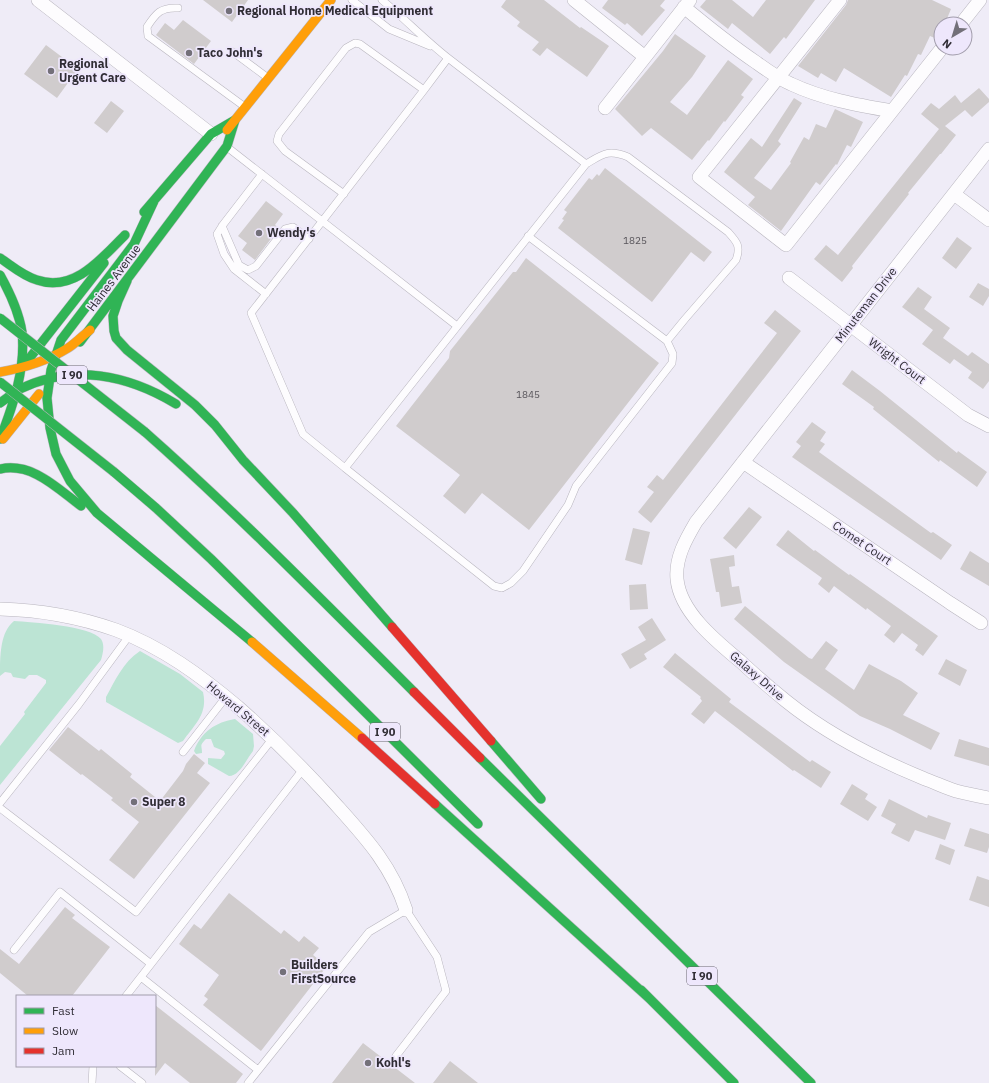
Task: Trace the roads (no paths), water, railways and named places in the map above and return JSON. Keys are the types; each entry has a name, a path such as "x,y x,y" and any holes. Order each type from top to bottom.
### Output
{"main road":[{"name":"Haines Avenue","path":"0,396 125,235 211,134 235,120 331,0"},
{"path":"227,146 222,140 223,135 235,120"},
{"path":"211,134 214,142 212,147"},
{"name":"Haines Avenue","path":"0,443 90,330 227,146"},
{"path":"154,201 134,244 76,319 61,340 56,353 47,398 51,435 56,454 70,481 97,512 268,655 350,727 650,999"},
{"path":"158,239 169,207"},
{"path":"0,258 28,276 42,282 53,284 65,282 75,279 86,271 125,235"},
{"path":"0,275 13,301 22,332 21,368 8,420 0,439"},
{"path":"127,281 114,314 116,337 127,350 195,405 215,425 243,460 293,513 549,809"},
{"name":"I 90","path":"0,318 145,432 213,492 811,1083"},
{"path":"0,372 21,368 37,362 68,347 90,330"},
{"path":"0,403 15,392 30,384 67,375 95,375 125,379 137,383 164,396 181,409"},
{"name":"I 90","path":"0,382 114,472 156,508 211,559 484,831"},
{"path":"204,427 243,460"},
{"path":"0,469 7,466 25,469 49,482 155,562"},
{"path":"564,827 618,893"},
{"path":"540,887 734,1083"},
{"path":"787,1059 816,1083"}],"street":[{"path":"38,0 211,134"},
{"path":"574,0 645,56"},
{"path":"840,0 699,177 786,245 936,56"},
{"path":"967,16 980,0"},
{"path":"605,108 687,4 730,45 778,78 821,96 892,112"},
{"name":"Minuteman Drive","path":"743,462 989,149"},
{"path":"954,194 989,220"},
{"name":"Wright Court","path":"789,278 968,415 989,426"},
{"name":"Comet Court","path":"743,462 981,623"},
{"name":"Galaxy Drive","path":"743,462 696,522 682,548 678,563 677,579 680,592 690,612 732,655 786,701 815,722 853,746 903,770 956,791 989,798"},
{"name":"Howard Street","path":"0,609 57,615 116,630 182,664 226,697 273,738 304,768 378,854 392,874 406,910"}],"lane":[{"path":"352,0 389,29 435,48"},
{"path":"382,0 435,48 586,164"},
{"path":"178,8 167,8 154,16 147,27 148,36 245,108"},
{"path":"344,194 285,151 277,141 279,134 351,44 360,44 424,90"},
{"path":"233,52 269,78"},
{"path":"448,58 310,239 251,313 303,434 494,586 502,588 511,583 523,571 568,505 576,486 672,363 673,354 667,341 528,236"},
{"path":"227,146 457,326"},
{"path":"345,468 586,164 603,154 617,153 628,157 728,232 737,241 739,251 736,260 685,318 667,341"},
{"path":"262,174 217,234 224,254 234,269 266,294"},
{"path":"222,226 239,265 248,270 256,266 286,229 293,227 310,239"},
{"path":"0,803 79,704 129,636"},
{"path":"183,752 226,697"},
{"path":"0,808 136,912 273,738"},
{"path":"127,995 304,768"},
{"path":"14,950 60,892 151,964"},
{"path":"248,1083 369,932 406,910 437,957 446,991 396,1056"},
{"path":"141,977 258,1070"},
{"path":"92,1083 93,1067"},
{"path":"121,1067 142,1083"}],"place":[{"name":"Regional Home Medical Equipment","path":"229,11"},
{"name":"Taco John's","path":"189,53"},
{"name":"Regional Urgent Care","path":"51,71"},
{"name":"Wendy's","path":"259,233"},
{"name":"Super 8","path":"134,802"},
{"name":"Builders FirstSource","path":"283,972"},
{"name":"Kohl's","path":"368,1063"}]}
